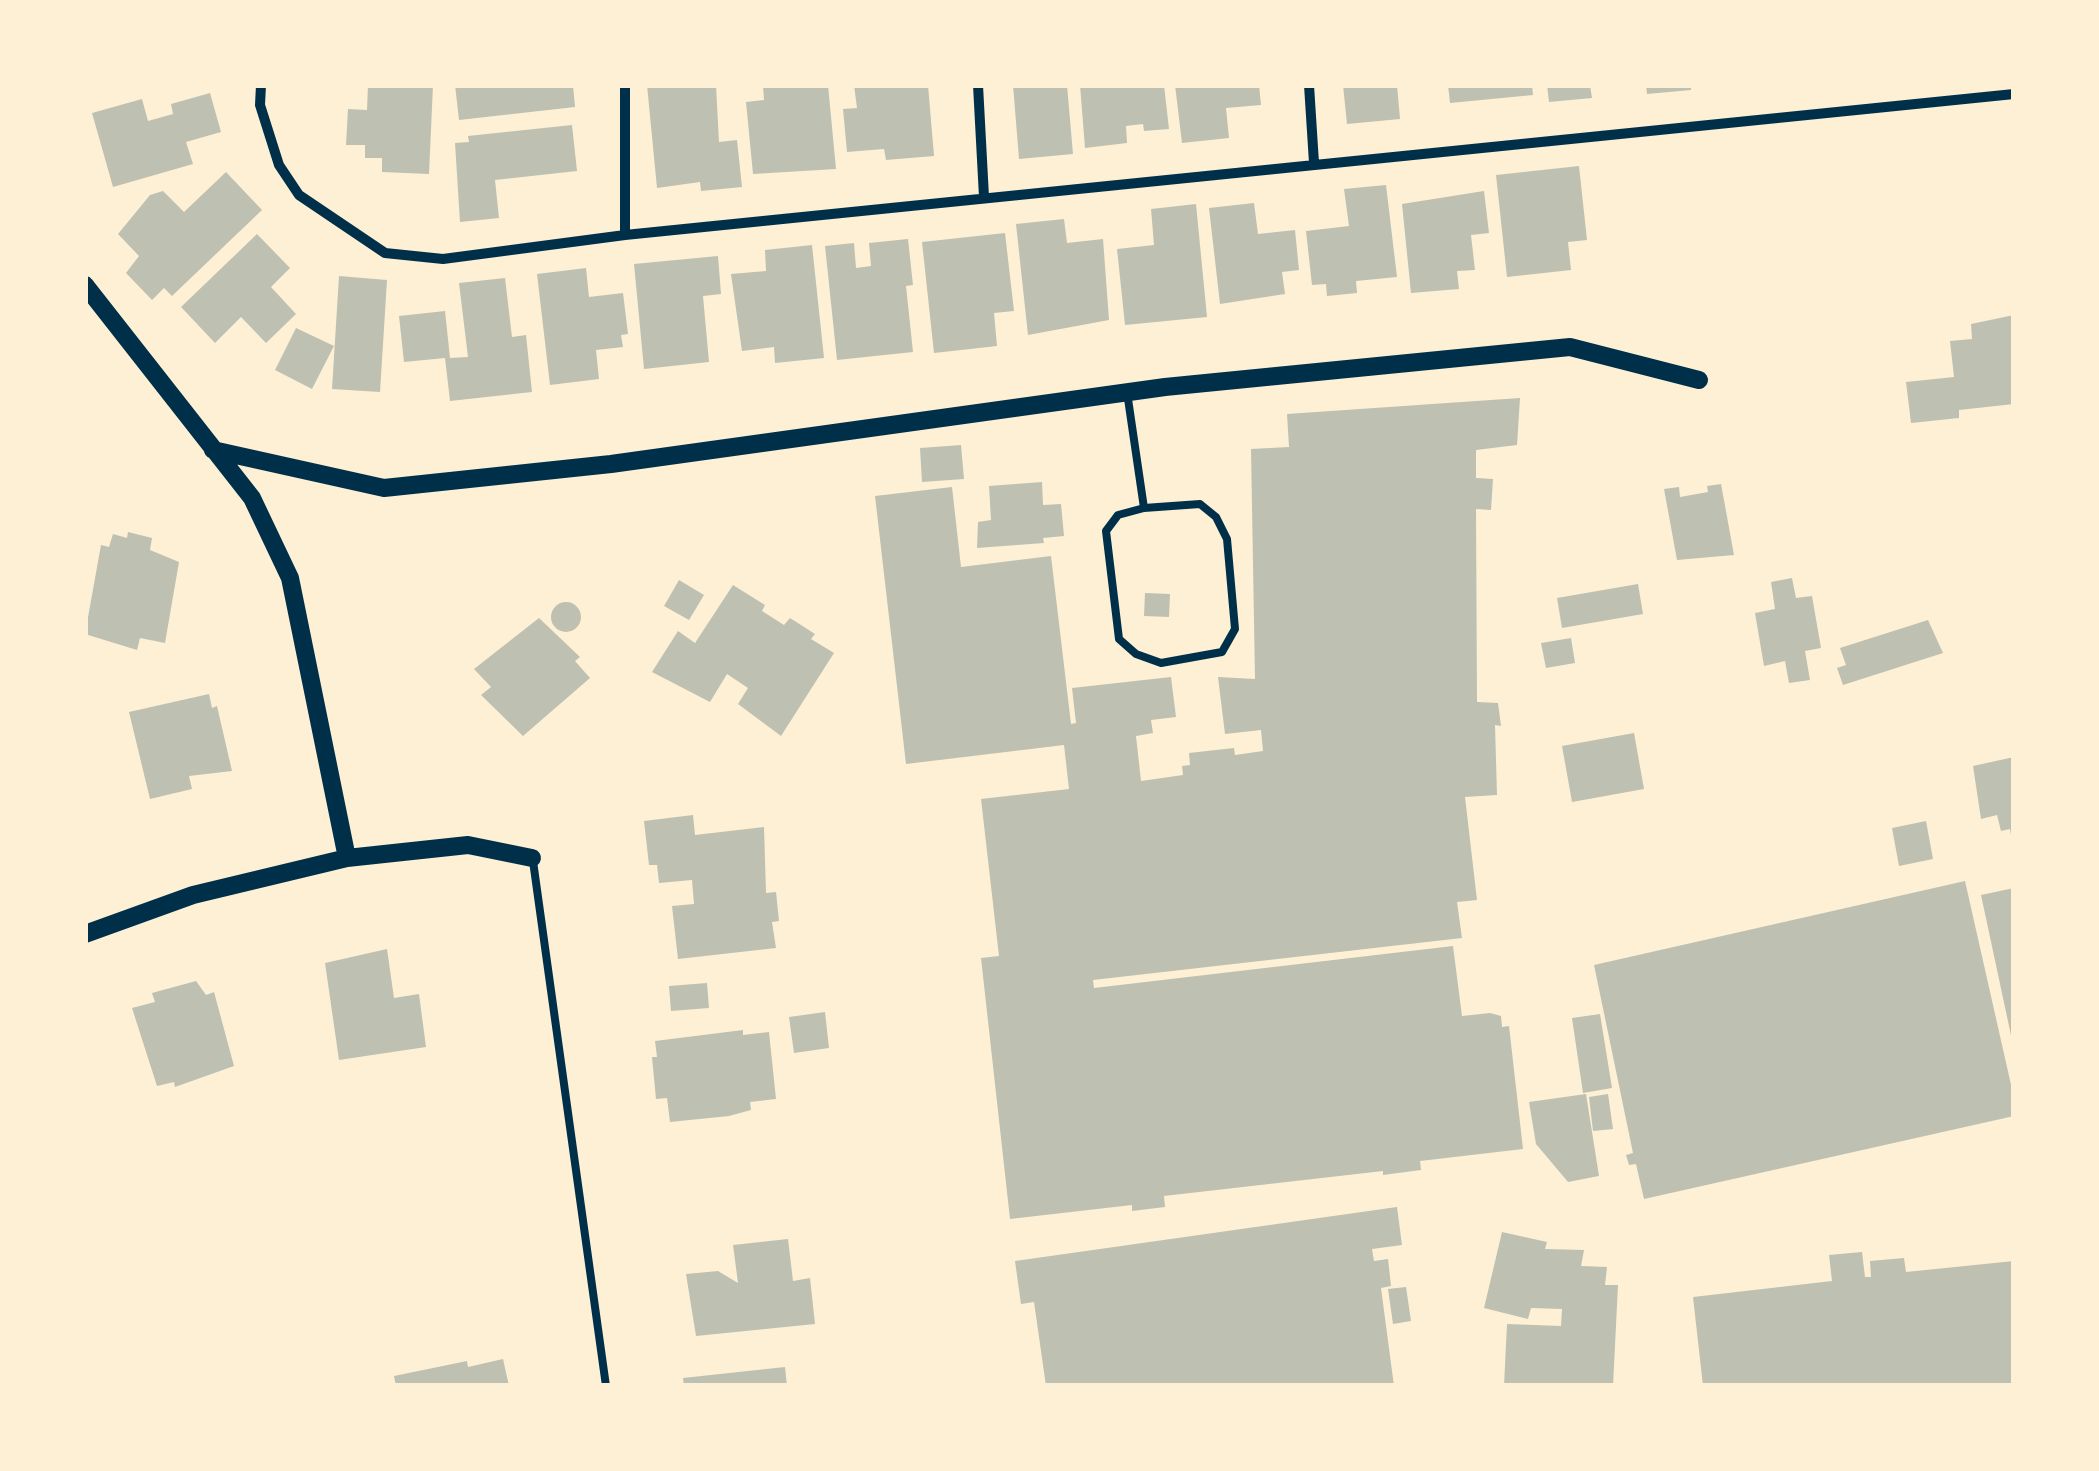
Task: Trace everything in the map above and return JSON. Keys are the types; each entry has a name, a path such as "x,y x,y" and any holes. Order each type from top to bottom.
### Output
{"street":[{"path":"261,85 260,105 279,165 299,195 384,253 443,260 625,235 2014,94"},
{"path":"624,85 625,235"},
{"path":"978,85 984,198"},
{"path":"1308,85 1314,163"},
{"path":"85,285 252,498 290,578 348,858"},
{"path":"213,450 384,488 611,464 1127,392 1570,347 1698,380"},
{"path":"85,934 193,894 348,858 468,845 532,858"}],"lane":[{"path":"1127,392 1144,508"},
{"path":"1200,504 1216,517 1227,539 1235,629 1222,652 1161,663 1136,654 1119,639 1106,531 1118,515 1144,508 1200,504"},
{"path":"532,858 606,1386"}],"building":[{"path":"368,85 433,85 429,174 382,172 382,158 365,158 365,145 346,145 348,109 367,110"},
{"path":"455,85 573,85 575,107 459,120"},
{"path":"647,85 716,85 719,142 737,140 742,187 701,191 700,182 657,188"},
{"path":"763,85 828,85 836,169 753,174 746,102 764,100"},
{"path":"854,85 928,85 934,156 886,160 884,149 847,152 843,109 857,108"},
{"path":"1013,85 1067,85 1073,154 1019,159"},
{"path":"1080,85 1164,85 1169,129 1144,131 1143,124 1126,126 1127,143 1085,148"},
{"path":"1175,85 1259,85 1261,105 1226,108 1229,138 1182,143"},
{"path":"1343,85 1397,85 1400,119 1347,124"},
{"path":"1448,85 1532,85 1533,95 1450,103"},
{"path":"1547,85 1590,85 1592,98 1549,102"},
{"path":"1646,85 1691,85 1691,90 1647,94"},
{"path":"210,93 221,132 186,142 193,164 113,187 92,113 142,99 148,121 173,114 171,104"},
{"path":"572,125 577,171 495,180 499,218 460,222 455,143 469,142 468,136"},
{"path":"1579,166 1587,240 1568,242 1571,270 1507,277 1496,175"},
{"path":"226,172 262,210 172,296 164,288 152,300 126,273 139,256 118,234 150,195 163,191 184,212"},
{"path":"1386,185 1397,277 1356,281 1357,293 1327,296 1326,284 1312,285 1306,231 1349,226 1344,189"},
{"path":"1484,191 1489,233 1471,235 1475,270 1457,271 1459,289 1411,293 1402,204"},
{"path":"1254,203 1258,234 1295,230 1299,270 1282,272 1285,294 1220,304 1209,208"},
{"path":"1196,204 1207,317 1125,325 1117,249 1154,245 1151,209"},
{"path":"1064,219 1067,243 1103,239 1109,320 1028,335 1016,224"},
{"path":"1005,233 1014,311 994,313 997,346 934,353 922,242"},
{"path":"257,234 290,268 271,287 296,314 266,343 241,317 215,343 181,307"},
{"path":"908,239 913,285 906,286 913,352 837,360 825,246 854,243 856,268 871,266 869,243"},
{"path":"812,245 824,358 775,363 774,347 742,351 731,274 766,271 765,250"},
{"path":"718,256 721,294 703,296 709,362 644,369 634,264"},
{"path":"586,268 589,297 623,293 628,334 621,335 623,347 596,350 599,379 550,385 537,274"},
{"path":"339,276 387,280 380,392 332,389"},
{"path":"505,278 512,337 526,335 532,392 450,401 445,358 404,362 399,316 445,311 450,358 468,357 459,283"},
{"path":"2014,315 2014,404 1959,410 1959,418 1911,423 1906,382 1954,377 1950,341 1972,339 1971,324"},
{"path":"296,328 334,346 312,389 275,370"},
{"path":"1520,398 1517,445 1476,450 1476,478 1493,479 1491,510 1476,509 1477,702 1498,703 1501,726 1495,725 1497,795 1465,797 1477,900 1457,902 1462,938 1093,980 1094,988 1453,946 1462,1016 1490,1013 1501,1016 1502,1027 1509,1026 1523,1149 1420,1161 1421,1170 1383,1175 1383,1171 1164,1196 1165,1207 1132,1211 1132,1205 1010,1219 981,958 999,956 981,799 1069,789 1064,745 906,764 875,496 952,487 961,567 1051,556 1071,724 1076,723 1072,688 1171,677 1176,717 1151,720 1153,733 1136,736 1141,781 1183,775 1182,766 1190,765 1189,753 1234,748 1235,755 1263,751 1261,730 1225,734 1218,677 1255,679 1251,449 1289,447 1287,414"},
{"path":"961,445 964,479 922,482 920,448"},
{"path":"1042,482 1043,505 1061,504 1064,536 1043,538 1044,543 977,548 978,522 991,520 989,486"},
{"path":"1721,484 1734,555 1677,560 1664,489 1679,487 1680,497 1708,492 1707,486"},
{"path":"128,532 152,538 150,550 179,562 165,643 140,638 137,650 85,634 101,545 109,547 113,534 127,538"},
{"path":"1792,578 1796,598 1812,596 1821,648 1805,651 1810,680 1789,683 1785,661 1764,666 1755,613 1775,609 1771,582"},
{"path":"679,580 704,595 689,620 664,606"},
{"path":"1638,584 1643,614 1562,628 1557,598"},
{"path":"733,585 765,605 762,611 784,625 790,618 815,634 811,639 834,653 781,736 738,704 748,688 727,674 710,702 652,672 678,631 695,643"},
{"path":"1145,593 1170,594 1169,617 1144,616"},
{"path":"566,602 577,606 581,617 577,628 566,632 555,628 551,617 555,606"},
{"path":"539,618 580,657 575,661 590,678 523,736 481,695 491,687 474,669"},
{"path":"1928,620 1943,653 1843,685 1837,668 1846,665 1840,648"},
{"path":"1571,638 1575,663 1546,668 1541,643"},
{"path":"209,694 212,708 217,706 232,771 189,776 192,789 150,799 129,712"},
{"path":"1634,733 1644,789 1572,802 1562,746"},
{"path":"2014,757 2012,842 2010,829 2001,831 1997,815 1981,819 1973,766"},
{"path":"693,815 695,835 764,827 766,893 776,892 779,921 772,922 776,948 678,959 672,906 694,904 692,880 659,883 657,865 649,865 644,821"},
{"path":"1926,821 1933,859 1899,866 1892,828"},
{"path":"1965,881 2014,1098 2014,1116 1644,1199 1636,1164 1629,1165 1626,1155 1633,1153 1594,965"},
{"path":"2014,888 2014,1040 2012,1040 1981,895"},
{"path":"387,949 394,998 419,994 426,1047 339,1060 325,963"},
{"path":"196,981 206,995 214,992 234,1066 175,1087 174,1082 157,1086 132,1008 155,1002 152,993"},
{"path":"707,983 709,1008 671,1011 669,986"},
{"path":"825,1012 829,1048 794,1053 789,1017"},
{"path":"1600,1014 1612,1088 1583,1093 1572,1018"},
{"path":"743,1030 743,1035 769,1032 776,1099 750,1102 751,1110 729,1116 670,1122 667,1098 656,1099 652,1057 657,1057 655,1041"},
{"path":"1586,1094 1599,1176 1568,1182 1536,1144 1529,1102"},
{"path":"1608,1094 1613,1129 1593,1131 1589,1097"},
{"path":"1397,1207 1402,1245 1372,1249 1374,1261 1388,1259 1391,1286 1381,1288 1394,1386 1046,1386 1034,1302 1021,1304 1015,1261"},
{"path":"1502,1232 1547,1242 1545,1249 1584,1250 1581,1266 1607,1267 1605,1285 1618,1285 1613,1386 1504,1386 1507,1324 1561,1326 1562,1309 1531,1308 1528,1319 1484,1308"},
{"path":"788,1239 793,1281 810,1278 815,1324 696,1336 686,1274 718,1271 738,1283 733,1245"},
{"path":"1862,1252 1865,1277 1871,1277 1870,1261 1904,1258 1906,1272 2014,1261 2014,1386 1703,1386 1693,1297 1832,1281 1829,1255"},
{"path":"1406,1287 1411,1321 1393,1324 1388,1289"},
{"path":"503,1359 509,1386 396,1386 394,1376 467,1361 468,1367"},
{"path":"785,1367 787,1386 684,1386 683,1378"}]}
